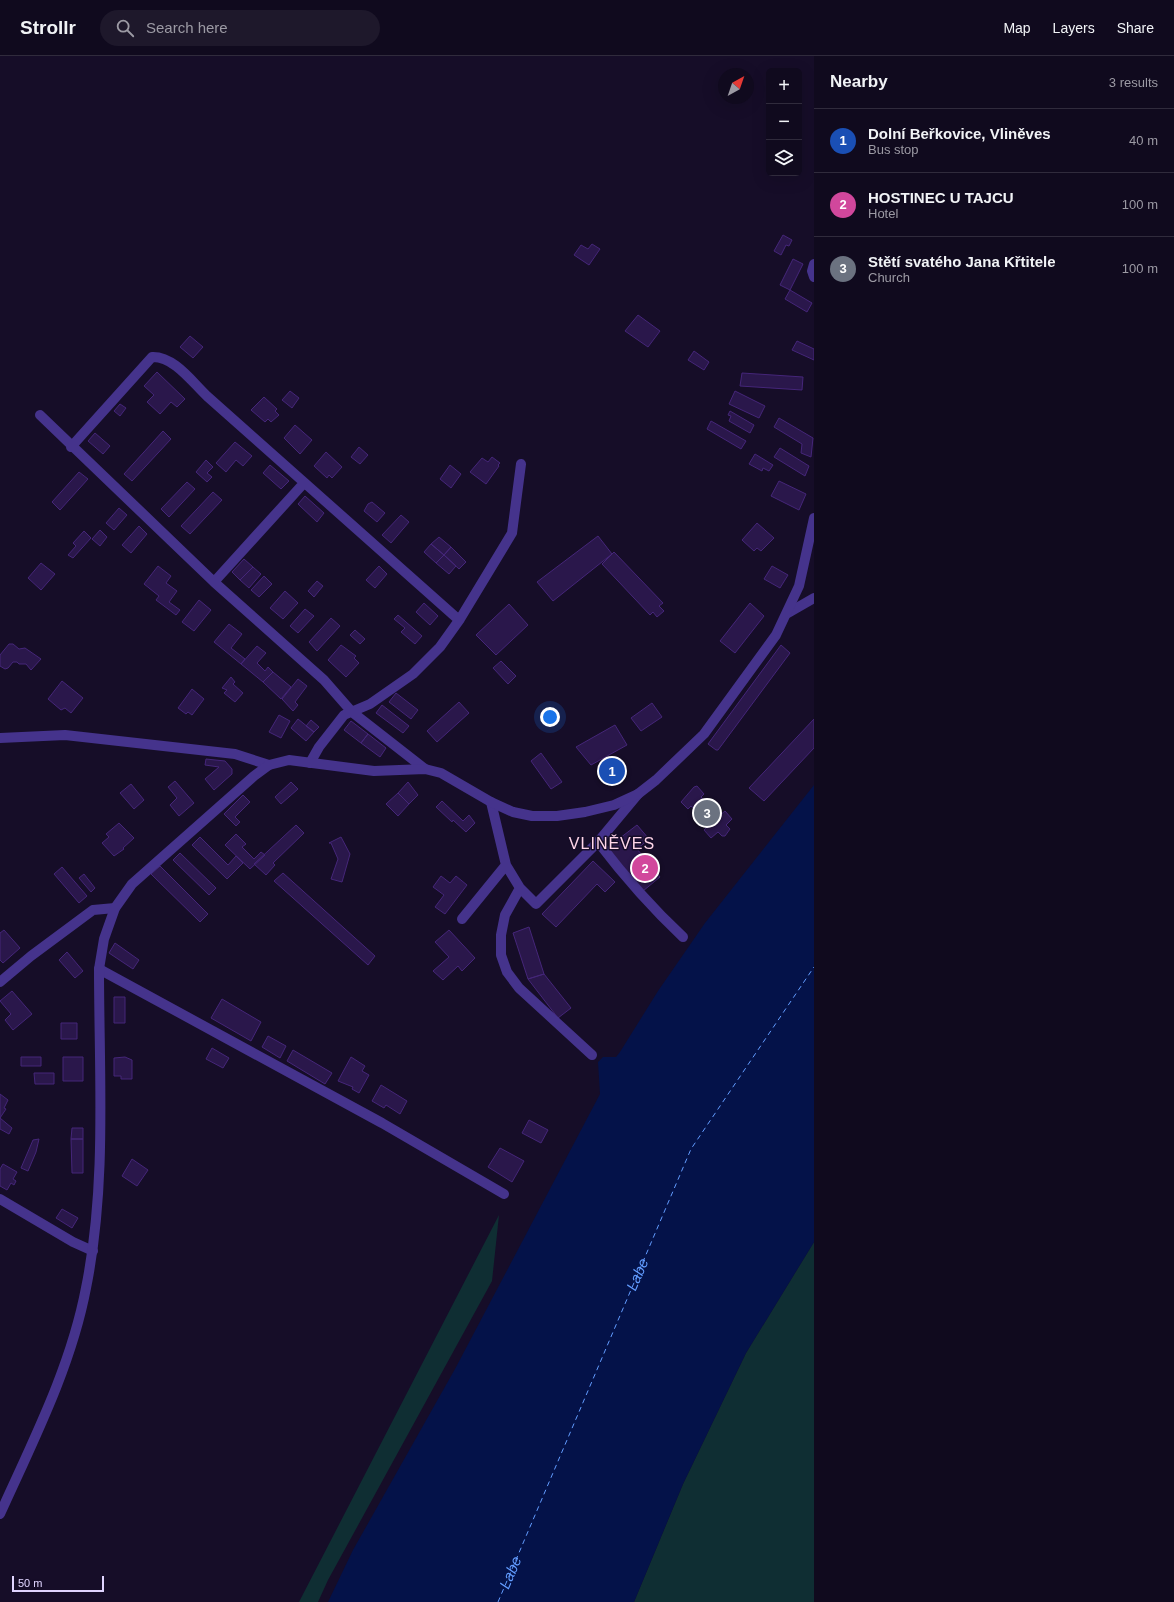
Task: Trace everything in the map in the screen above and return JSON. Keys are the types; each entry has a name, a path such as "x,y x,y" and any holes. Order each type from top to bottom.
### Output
{"street":[{"path":"814,264 812,270 814,278"},
{"path":"71,447 152,357 160,357 170,361 304,483 459,620"},
{"path":"40,415 71,447 214,582 324,680 352,712 426,769 447,776 491,802 513,812 532,816 557,816 585,812 614,805 638,794"},
{"path":"310,763 319,747 344,715 370,704 412,674 440,648 459,620 512,533 521,464"},
{"path":"214,582 304,483"},
{"path":"491,802 506,865 520,888 536,904 598,842 638,794 661,776 704,734 776,635 788,613 799,586 806,561 814,518"},
{"path":"788,613 814,598"},
{"path":"0,738 65,735 235,754 269,765"},
{"path":"0,1514 49,1403 72,1346 86,1289 93,1251 99,1166 99,968 104,938 115,908 132,884 254,776 269,765 288,760 374,771 426,769"},
{"path":"598,842 621,872 664,919 683,937"},
{"path":"462,919 506,865"},
{"path":"520,888 505,915 501,935 501,955 507,972 519,988 592,1055"},
{"path":"0,982 31,956 93,910 115,908"},
{"path":"99,968 382,1122 504,1194"},
{"path":"0,1199 73,1242 93,1251"}],"green space":[{"path":"499,1215 492,1281 328,1580 318,1602 299,1602"},
{"path":"814,1242 814,1602 634,1602 683,1484 746,1353"}],"water":[{"name":"Labe","path":"814,785 814,1242 746,1353 683,1484 634,1602 328,1602 353,1550 455,1369 600,1094 598,1062 603,1057 616,1057 620,1052 658,991 705,923"}],"building":[{"path":"783,235 792,240 789,246 786,245 781,255 774,251"},
{"path":"592,244 600,249 589,265 574,255 581,245 588,249"},
{"path":"793,259 803,264 790,290 780,285"},
{"path":"790,290 812,303 807,312 785,299"},
{"path":"638,315 660,331 648,347 625,331"},
{"path":"190,336 203,347 193,358 180,347"},
{"path":"797,341 814,349 814,360 792,350"},
{"path":"694,351 709,362 704,370 688,360"},
{"path":"157,372 185,399 177,407 171,402 160,414 147,402 154,395 144,386"},
{"path":"742,373 803,377 802,390 740,386"},
{"path":"290,391 299,398 292,408 282,400"},
{"path":"735,391 765,406 759,418 729,404"},
{"path":"264,397 277,409 275,411 279,415 271,422 268,419 265,422 251,410"},
{"path":"120,404 126,408 120,416 114,411"},
{"path":"730,411 754,425 750,433 729,421 731,416 728,415"},
{"path":"779,418 813,438 811,457 801,453 802,444 774,427"},
{"path":"711,421 746,441 741,449 707,429"},
{"path":"295,425 312,440 300,454 284,438"},
{"path":"163,431 171,439 132,481 124,474"},
{"path":"95,433 110,446 103,454 88,441"},
{"path":"235,442 252,456 243,466 236,460 226,472 216,463"},
{"path":"359,447 368,455 360,464 351,457"},
{"path":"780,448 809,466 805,476 774,457"},
{"path":"326,452 342,467 332,478 329,475 327,478 314,466"},
{"path":"755,454 773,465 769,471 763,468 762,471 749,464"},
{"path":"492,457 500,463 486,484 470,472 482,458 488,462"},
{"path":"206,460 213,467 207,473 212,477 207,482 196,472"},
{"path":"270,465 289,481 281,489 263,473"},
{"path":"450,465 461,474 451,488 440,479"},
{"path":"79,472 88,479 60,510 52,502"},
{"path":"779,481 806,494 799,510 771,496"},
{"path":"187,482 195,489 169,517 161,509"},
{"path":"213,492 222,500 190,534 181,526"},
{"path":"305,496 324,513 317,522 298,504"},
{"path":"372,502 385,513 377,522 364,511 368,504"},
{"path":"119,508 127,515 114,530 106,523"},
{"path":"401,515 409,522 391,543 382,535"},
{"path":"757,523 774,538 761,551 757,548 754,551 742,540"},
{"path":"139,526 147,534 131,553 122,545"},
{"path":"100,530 107,537 100,546 92,539"},
{"path":"84,531 91,538 73,558 68,555 76,546 73,543"},
{"path":"598,536 612,554 553,601 537,582"},
{"path":"439,537 451,547 444,555 431,544"},
{"path":"431,544 444,555 436,563 424,552"},
{"path":"451,547 466,562 459,569 444,555"},
{"path":"614,552 663,603 659,606 664,611 657,617 653,612 650,615 602,564"},
{"path":"444,555 456,566 449,574 436,563"},
{"path":"244,559 253,567 240,580 232,572"},
{"path":"41,563 55,574 41,590 28,578"},
{"path":"158,566 171,576 166,583 177,591 169,602 180,610 176,615 156,600 159,596 144,584"},
{"path":"379,566 387,574 375,588 366,580"},
{"path":"772,566 788,575 780,588 764,579"},
{"path":"253,567 261,574 249,588 240,580"},
{"path":"264,576 272,584 259,597 251,590"},
{"path":"317,581 323,586 314,597 308,591"},
{"path":"285,591 298,603 283,619 270,608"},
{"path":"199,600 211,610 194,631 182,622"},
{"path":"424,603 438,616 430,625 416,612"},
{"path":"750,603 764,616 735,653 720,641"},
{"path":"509,604 528,625 496,655 476,635"},
{"path":"305,609 314,616 298,633 290,626"},
{"path":"398,615 422,636 415,644 401,632 405,628 394,619"},
{"path":"331,618 340,626 317,651 309,642"},
{"path":"229,624 242,634 231,648 245,659 241,664 214,642"},
{"path":"355,630 365,639 360,644 350,635"},
{"path":"9,644 13,644 19,649 25,648 41,659 31,670 26,664 19,664 17,662 13,662 8,668 5,669 0,666 0,655"},
{"path":"341,645 356,656 354,658 359,663 346,677 328,660"},
{"path":"781,645 790,653 718,750 716,750 708,744"},
{"path":"257,646 266,653 257,663 265,671 268,667 273,672 263,682 241,664"},
{"path":"501,661 516,676 508,684 493,668"},
{"path":"273,672 291,687 281,699 263,682"},
{"path":"231,677 235,682 233,684 243,693 235,702 224,693 227,690 222,688"},
{"path":"298,679 307,686 295,702 298,705 293,711 282,699"},
{"path":"62,681 83,698 71,713 65,708 61,710 48,699"},
{"path":"192,689 204,699 192,715 188,712 186,714 178,708"},
{"path":"396,693 418,710 411,719 389,702"},
{"path":"459,702 469,713 437,742 427,731"},
{"path":"652,703 662,717 641,731 631,718"},
{"path":"382,705 409,726 403,733 376,713"},
{"path":"279,715 290,721 281,738 269,732"},
{"path":"298,719 314,732 306,741 291,728"},
{"path":"814,719 814,748 764,801 749,788"},
{"path":"311,720 319,727 314,732 306,726"},
{"path":"351,721 368,734 361,743 344,730"},
{"path":"615,725 627,745 591,765 576,747"},
{"path":"368,734 386,748 380,757 361,743"},
{"path":"541,753 562,782 551,789 531,761"},
{"path":"206,759 225,761 232,769 232,774 214,790 205,779 219,767 205,765"},
{"path":"175,781 194,803 179,816 170,805 177,798 168,787"},
{"path":"291,782 298,789 281,804 275,797"},
{"path":"408,782 418,795 409,804 398,793"},
{"path":"131,784 144,800 134,809 120,793"},
{"path":"697,786 704,794 701,797 719,816 725,811 732,819 726,825 730,829 725,836 722,836 718,832 711,838 704,830 709,825 691,806 688,809 681,802 694,787"},
{"path":"398,793 409,804 398,816 386,804"},
{"path":"243,795 250,802 235,817 240,822 236,826 224,814"},
{"path":"442,801 463,821 469,815 475,823 466,832 453,820 452,822 436,807"},
{"path":"119,823 134,838 123,848 124,849 114,856 102,843 109,837 106,834"},
{"path":"296,825 304,833 273,863 275,865 266,875 254,864"},
{"path":"637,825 649,839 637,849 660,877 643,891 607,848"},
{"path":"236,834 246,844 242,847 254,859 261,852 265,855 250,869 225,845"},
{"path":"200,837 228,865 236,856 243,863 227,879 192,845"},
{"path":"341,837 350,854 342,882 331,879 338,859 331,843 329,843"},
{"path":"180,853 216,888 209,895 173,860"},
{"path":"593,861 615,882 605,892 597,884 556,927 542,914"},
{"path":"160,866 208,914 200,922 151,874"},
{"path":"62,867 87,896 79,903 54,874"},
{"path":"283,873 375,956 368,965 274,881"},
{"path":"84,874 95,888 91,892 79,878"},
{"path":"441,876 450,883 456,876 467,885 445,914 435,907 444,895 433,887"},
{"path":"529,927 544,974 528,979 513,933"},
{"path":"4,930 20,948 3,963 0,960 0,933"},
{"path":"449,930 475,958 462,971 458,966 443,980 433,971 449,957 435,942"},
{"path":"115,943 139,960 133,969 109,953"},
{"path":"67,952 83,971 75,978 59,960"},
{"path":"544,974 571,1008 558,1018 528,979"},
{"path":"12,991 32,1014 13,1030 5,1020 11,1014 0,1001"},
{"path":"114,997 125,997 125,1023 114,1023"},
{"path":"222,999 261,1022 251,1041 211,1018"},
{"path":"61,1023 77,1023 77,1039 61,1039"},
{"path":"268,1036 286,1046 280,1058 262,1047"},
{"path":"212,1048 229,1058 223,1068 206,1059"},
{"path":"293,1050 332,1073 325,1084 287,1061"},
{"path":"21,1057 41,1057 41,1066 21,1066"},
{"path":"63,1057 83,1057 83,1081 63,1081"},
{"path":"125,1057 132,1060 132,1079 121,1079 121,1076 114,1076 114,1058"},
{"path":"351,1057 365,1066 362,1071 369,1075 359,1093 352,1089 353,1087 338,1081"},
{"path":"34,1073 54,1073 54,1084 35,1084"},
{"path":"381,1085 407,1101 400,1114 386,1105 384,1108 372,1101"},
{"path":"0,1094 8,1100 4,1108 6,1109 0,1118"},
{"path":"0,1118 12,1128 9,1134 0,1129"},
{"path":"529,1120 548,1130 541,1143 522,1133"},
{"path":"72,1128 83,1128 83,1139 71,1139"},
{"path":"39,1139 36,1152 28,1171 21,1168 33,1140"},
{"path":"71,1139 83,1139 83,1173 72,1173"},
{"path":"500,1148 524,1161 512,1182 488,1167"},
{"path":"132,1159 148,1170 137,1186 122,1176"},
{"path":"3,1164 17,1172 13,1179 16,1181 14,1185 11,1183 7,1190 0,1186 0,1169"},
{"path":"62,1209 78,1218 72,1228 56,1218"}],"ferry route":[{"path":"498,1602 691,1149 814,967"}],"place":[{"name":"Dolní Beřkovice, Vliněves","path":"612,771"},
{"name":"Stětí svatého Jana Křtitele","path":"707,813"},
{"name":"HOSTINEC U TAJCU","path":"645,868"}],"district":[{"name":"VLINĚVES","path":"612,843"}]}
